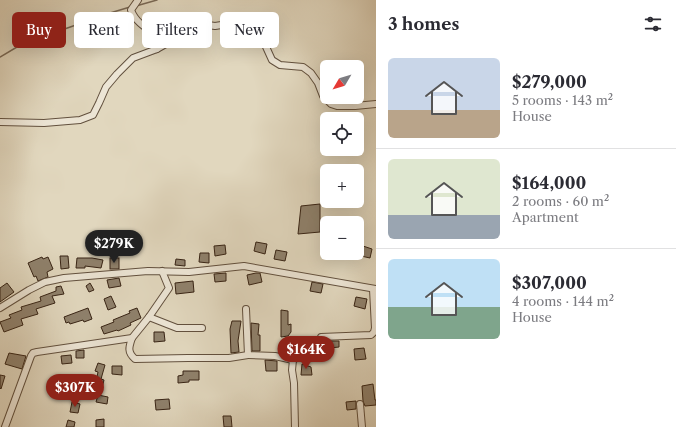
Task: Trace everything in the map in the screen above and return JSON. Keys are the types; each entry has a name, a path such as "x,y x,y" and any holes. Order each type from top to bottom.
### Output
{"street":[{"path":"138,0 131,10 137,21 162,40 157,49"},
{"path":"0,122 44,123 80,120 93,116 106,87 133,58 157,49 182,35 208,25 215,26 228,24 256,25 272,60 280,65 303,66 312,73 324,96 331,104 337,106 355,106 376,104"},
{"path":"0,308 45,282 64,278 148,271 162,271 189,272 244,266 374,289 374,332 371,335 321,337 319,352 302,355 293,360 275,356 248,355 229,358 135,359 131,355 129,348 132,338 169,288 162,271"},
{"path":"246,310 248,355"},
{"path":"149,317 177,328 202,328"},
{"path":"5,427 30,356 33,353 132,338"},
{"path":"293,360 292,370 294,382 295,427"},
{"path":"360,404 362,427"}],"building":[{"path":"320,204 320,232 298,234 301,206"},
{"path":"256,242 267,244 265,254 254,251"},
{"path":"225,245 226,254 215,256 214,246"},
{"path":"364,246 372,249 370,258 364,257"},
{"path":"276,250 287,252 285,261 274,259"},
{"path":"200,253 209,253 209,263 199,262"},
{"path":"60,256 68,256 69,268 61,269"},
{"path":"42,257 43,259 48,257 53,269 47,272 48,277 38,281 36,276 34,277 28,263"},
{"path":"77,258 103,260 101,268 85,266 85,268 76,268"},
{"path":"110,258 119,258 119,269 110,269"},
{"path":"176,259 185,260 185,266 175,265"},
{"path":"226,273 226,281 215,282 214,274"},
{"path":"260,273 262,282 249,285 247,275"},
{"path":"119,278 121,286 109,288 107,280"},
{"path":"193,281 194,292 176,294 175,283"},
{"path":"312,282 323,284 321,293 310,291"},
{"path":"7,283 14,292 0,302 0,288"},
{"path":"90,283 94,290 89,292 86,286"},
{"path":"61,286 64,294 52,296 55,303 36,309 38,314 21,319 23,325 4,332 0,322 11,318 9,315 22,310 21,307 41,301 40,297 56,291 56,287"},
{"path":"111,296 116,307 108,310 104,299"},
{"path":"356,297 367,299 365,309 354,306"},
{"path":"88,308 92,319 84,322 83,320 70,324 69,322 66,323 64,317"},
{"path":"137,308 141,318 118,331 104,334 101,327 114,322 113,320 130,313 129,311"},
{"path":"281,310 288,311 288,325 291,324 291,332 288,336 281,337"},
{"path":"232,321 241,321 238,341 239,352 231,353 230,329"},
{"path":"251,323 259,324 258,335 260,335 260,351 252,351"},
{"path":"154,332 164,332 165,341 154,342"},
{"path":"330,341 339,341 339,347 330,348"},
{"path":"364,348 366,359 355,360 354,349"},
{"path":"84,350 84,358 76,358 76,351"},
{"path":"9,353 26,356 22,369 5,364"},
{"path":"71,355 72,363 62,364 61,356"},
{"path":"265,360 277,361 277,371 266,371"},
{"path":"98,363 105,365 101,379 104,380 102,388 95,386 98,372 95,371"},
{"path":"302,364 311,367 312,375 301,375"},
{"path":"112,366 122,366 122,375 112,374"},
{"path":"183,371 199,371 199,380 189,380 189,382 178,383 178,376 183,375"},
{"path":"0,375 5,376 1,389 0,388"},
{"path":"66,380 74,382 71,393 58,390 56,397 50,395 53,384 64,387"},
{"path":"373,384 376,405 365,406 363,401 362,386"},
{"path":"98,395 108,397 107,404 96,402"},
{"path":"169,399 170,409 156,410 155,400"},
{"path":"356,401 356,409 347,410 346,402"},
{"path":"72,402 80,404 78,413 70,412"},
{"path":"223,416 231,416 232,427 224,427"},
{"path":"104,419 104,427 96,427 96,420"},
{"path":"68,420 75,422 74,427 66,427"}],"waterway":[{"path":"136,6 157,0"},
{"path":"0,57 22,44 130,7"}]}
